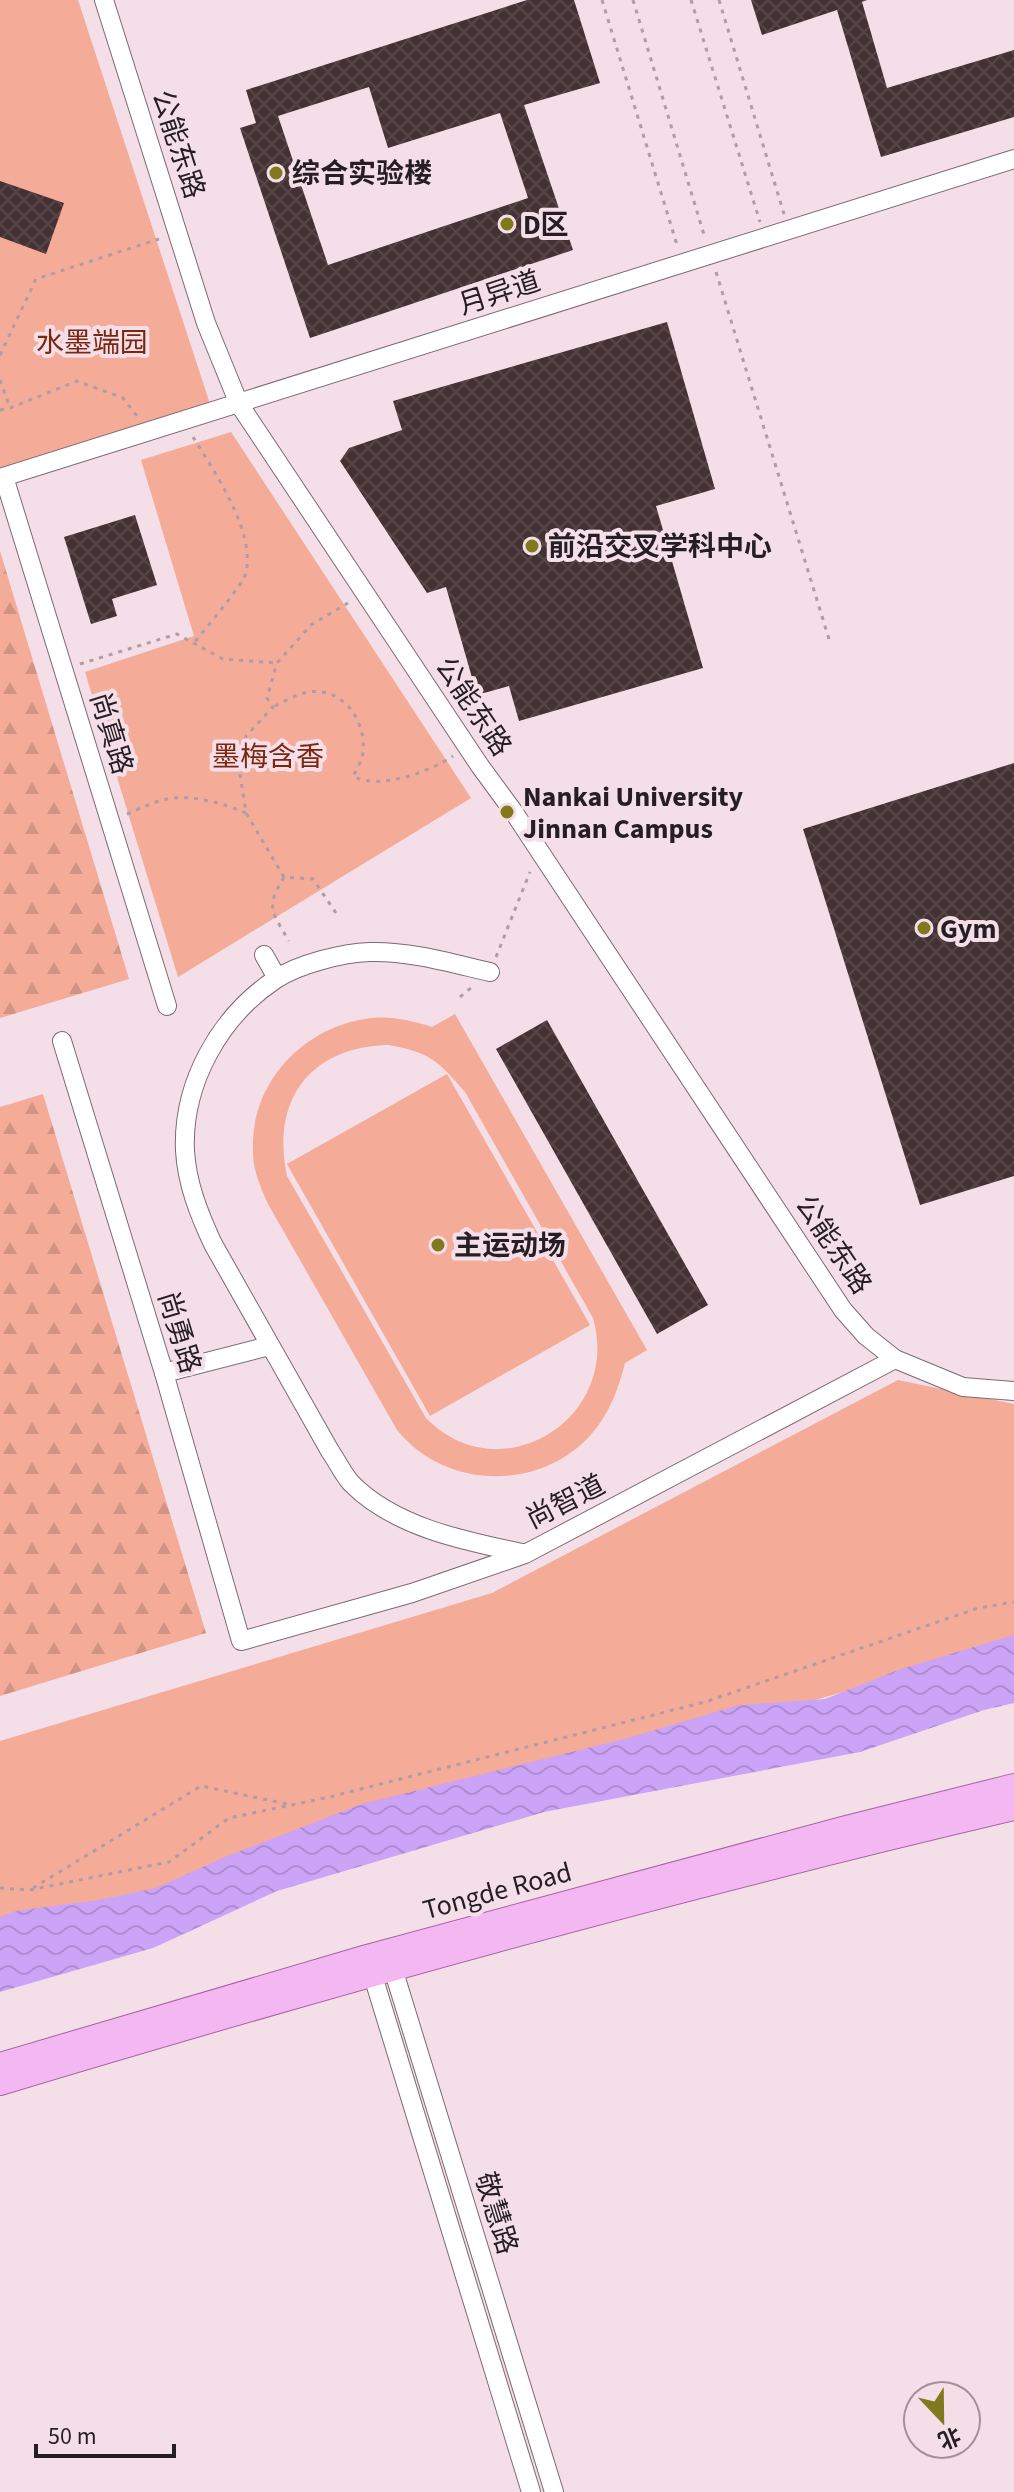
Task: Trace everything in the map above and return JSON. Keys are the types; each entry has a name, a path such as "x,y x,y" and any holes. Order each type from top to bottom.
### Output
{"main road":[{"name":"Tongde Road","path":"0,2083 380,1962 694,1868 1014,1786"},
{"name":"Tongde Road","path":"0,2065 380,1962 1014,1808"}],"street":[{"name":"公能东路","path":"104,0 206,323 239,404 467,747 539,849 843,1310 866,1336 895,1359 963,1387 1014,1391"},
{"name":"月异道","path":"2,477 1014,159"},
{"name":"尚真路","path":"2,477 167,1006"},
{"path":"490,972 402,953 368,952 337,956 277,978 228,1025 208,1053 192,1086 185,1148 188,1178 197,1209 213,1244 269,1346 351,1482 381,1506 448,1537 525,1554"},
{"path":"264,955 277,978"},
{"name":"尚勇路","path":"62,1041 164,1373 241,1641"},
{"path":"164,1373 269,1346"},
{"name":"尚智道","path":"241,1641 412,1593 525,1554 895,1359"},
{"name":"敬慧路","path":"380,1962 531,2492"},
{"name":"敬慧路","path":"380,1962 554,2492"}],"path":[{"path":"602,0 683,264"},
{"path":"633,0 829,639"},
{"path":"691,0 765,238"},
{"path":"719,0 789,230"},
{"path":"0,355 36,279 178,233"},
{"path":"0,380 10,408"},
{"path":"0,410 77,381 123,398 149,432"},
{"path":"183,422 220,482 245,537 246,575 194,643"},
{"path":"273,707 267,698 277,663 311,625 365,593"},
{"path":"63,670 177,634 223,659 277,663"},
{"path":"284,877 246,813 239,768 246,736 273,707 298,694 321,691 342,700 363,734 363,757 353,776 361,780 396,779 436,768 467,747"},
{"path":"110,820 166,799 224,804 246,813"},
{"path":"490,972 539,849"},
{"path":"284,877 313,879 336,913"},
{"path":"284,877 272,897 274,916 289,941"},
{"path":"0,1888 30,1890 169,1862 229,1818 705,1702 978,1608 1014,1602"},
{"path":"30,1890 201,1786 291,1805"}],"green space":[{"name":"水墨端园","path":"0,0 78,0 210,404 0,468"},
{"name":"墨梅含香","path":"231,432 471,798 178,977 85,672 194,636 141,460"},
{"path":"0,551 129,979 0,1018"},
{"name":"主运动场","path":"455,1014 647,1350 625,1363 611,1403 587,1439 566,1456 542,1468 516,1475 490,1476 464,1472 439,1463 416,1449 397,1430 268,1204 254,1165 255,1126 261,1102 286,1061 304,1045 325,1032 372,1018 402,1020 432,1027","holes":["388,1045 424,1055 465,1092 593,1318 597,1354 590,1387 572,1414 548,1434 519,1446 487,1449 456,1440 426,1418 287,1176 285,1124 291,1102 302,1083 317,1068 337,1056 360,1048"]},
{"name":"主运动场","path":"447,1074 590,1325 430,1416 287,1164"},
{"path":"43,1094 206,1633 0,1696 0,1107"},
{"path":"898,1380 1014,1404 1014,1643 0,1934 0,1741 492,1593"}],"water":[{"path":"1014,1635 1014,1703 984,1710 860,1752 544,1812 277,1891 153,1948 0,1992 0,1917 15,1911 99,1900 156,1888 225,1857 362,1804 628,1738 739,1705 825,1699 901,1669"}],"building":[{"name":"综合实验楼","path":"527,0 574,0 600,83 524,105 573,250 310,338 240,128 256,123 246,90","holes":["369,87 388,148 500,113 528,198 328,265 278,116"]},
{"path":"751,0 867,0 862,2 887,88 1014,50 1014,117 881,157 837,10 762,35"},
{"path":"0,181 64,203 46,254 0,237"},
{"name":"前沿交叉学科中心","path":"667,322 715,489 656,506 703,668 519,721 509,686 477,695 446,587 427,593 340,461 349,448 402,430 393,401"},
{"path":"135,515 157,585 112,599 117,616 91,624 64,537"},
{"name":"Gym","path":"1014,763 1014,1176 920,1205 803,829"},
{"name":"主运动场","path":"547,1020 708,1305 657,1334 496,1049"}],"place":[{"name":"综合实验楼","path":"276,173"},
{"name":"D区","path":"507,224"},
{"name":"前沿交叉学科中心","path":"532,546"},
{"name":"Nankai University Jinnan Campus","path":"507,812"},
{"name":"Gym","path":"924,928"},
{"name":"主运动场","path":"438,1245"}]}
